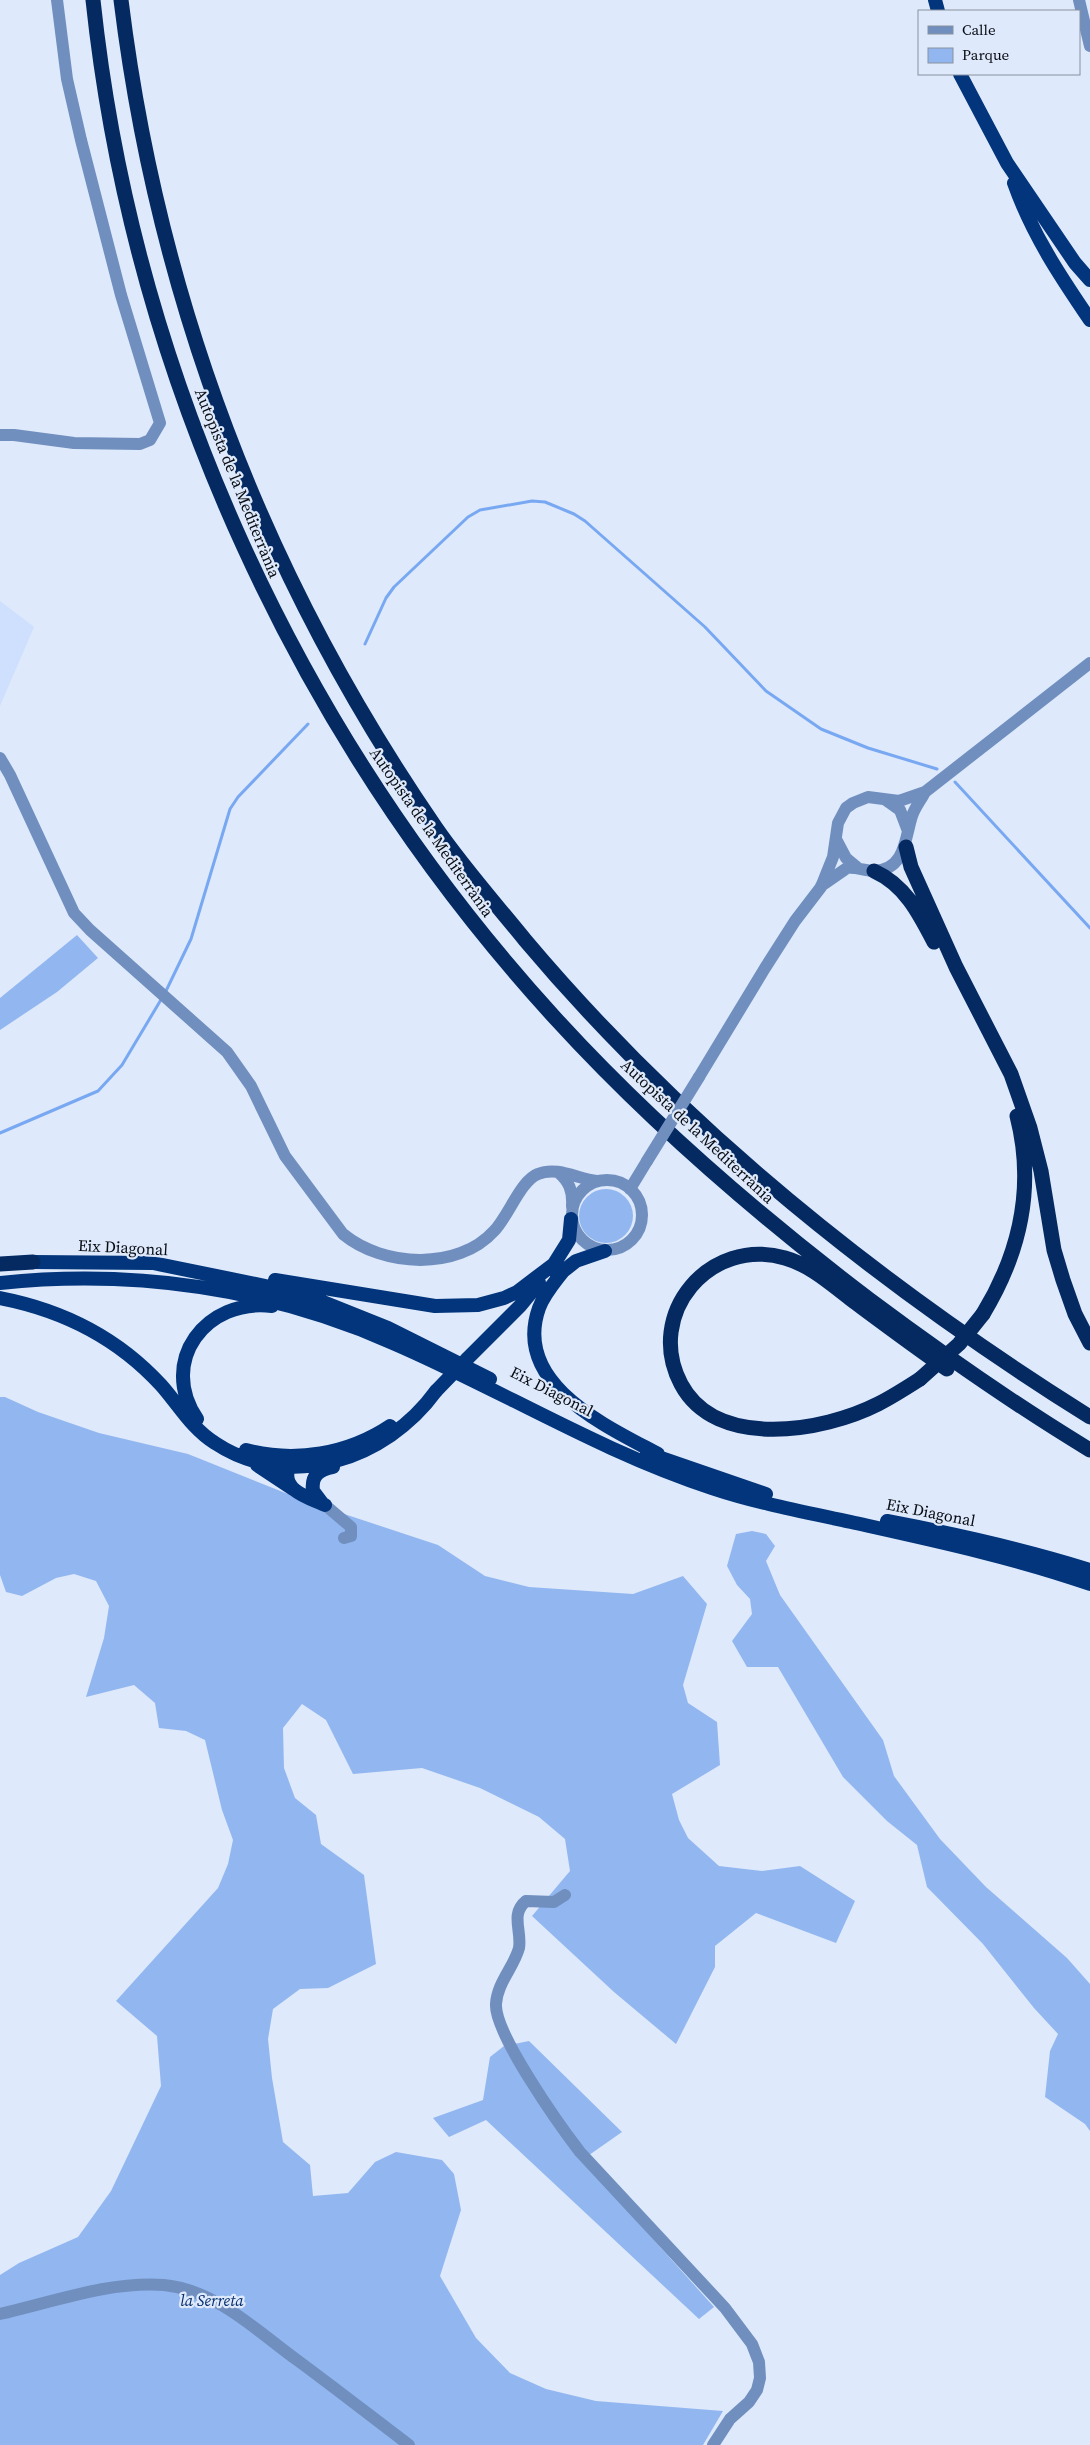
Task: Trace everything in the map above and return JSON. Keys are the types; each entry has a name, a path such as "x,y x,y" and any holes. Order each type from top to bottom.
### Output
{"highway":[{"name":"Autopista de la Mediterrània","path":"93,0 108,107 129,211 156,310 205,456 245,550 290,642 341,732 397,819 463,908 549,1011 590,1055 680,1142 792,1239 890,1315 988,1384 1090,1450"},
{"name":"Autopista de la Mediterrània","path":"121,0 136,107 167,248 196,346 230,442 270,536 319,635 365,716 436,828 496,906 545,963 656,1081 712,1133 777,1190 882,1273 991,1353 1090,1417"},
{"path":"961,75 1007,164 1075,263 1090,280"},
{"path":"1007,164 1034,192 1090,269"},
{"path":"1007,164 1024,210 1046,254 1090,320"},
{"path":"907,839 911,867 956,967 1011,1074 1037,1154 1054,1250 1075,1314 1090,1343"},
{"path":"874,871 888,877 897,885 919,912 1007,1086 1021,1131 1025,1168 1021,1222 1002,1279 983,1314 960,1344 920,1379 877,1405 842,1418 813,1425 769,1429 732,1424 702,1409 681,1384 671,1347 675,1316 688,1288 710,1267 739,1255 759,1253 786,1258 813,1271 925,1354 991,1399 1090,1458"},
{"path":"572,1212 569,1240 536,1320 536,1345 544,1369 563,1394 585,1411 681,1466"},
{"path":"153,1263 195,1266 449,1307 478,1305 504,1298 559,1267 589,1255 606,1251"},
{"name":"Eix Diagonal","path":"0,1264 33,1262 153,1263 275,1288 345,1310 424,1345 583,1427 681,1466 788,1500 964,1535 1040,1554 1090,1570"},
{"path":"325,1505 313,1491 313,1482 317,1474 324,1469 344,1464 367,1445 404,1424 428,1402 436,1391 559,1267"},
{"name":"Eix Diagonal","path":"0,1282 62,1279 157,1281 236,1292 300,1309 392,1342 601,1443 710,1488 745,1498 949,1544 1041,1567 1090,1584"},
{"path":"0,1298 57,1313 112,1343 146,1370 206,1437 256,1464 293,1490 325,1505"},
{"path":"338,1322 264,1306 244,1306 227,1311 204,1327 193,1342 184,1370 185,1392 194,1414 205,1427 227,1443 246,1450 296,1456 367,1445"},
{"path":"240,1457 266,1464 291,1466 297,1462 338,1455 367,1445"},
{"path":"291,1466 287,1479 293,1490"}],"street":[{"path":"0,435 14,435 74,443 140,444 150,440 160,423 121,295 66,79 57,0"},
{"path":"1078,0 1086,18 1090,46"},
{"path":"630,1189 765,968 795,921 821,887 834,857 838,823 846,808 861,799 871,797 886,800 909,799 926,792 1090,664"},
{"path":"0,758 10,775 74,913 130,966 227,1052 241,1069 286,1156 343,1234 364,1248 387,1256 416,1258 459,1255 494,1232 532,1177 546,1171 555,1171 583,1180 618,1182 630,1189 639,1200 642,1209 640,1228 629,1243 622,1248 606,1251 588,1246 578,1237 572,1212 573,1196 570,1186 555,1171"},
{"path":"821,887 843,870 858,868 874,871 892,864 907,839 912,815 926,792"},
{"path":"886,800 900,810 905,819 907,839"},
{"path":"837,841 846,858 858,868"},
{"path":"572,1212 582,1190 597,1180"},
{"path":"325,1505 351,1527 351,1536 344,1538"},
{"path":"565,1895 554,1902 526,1901 520,1908 516,1920 519,1946 497,1996 498,2018 510,2045 580,2152 730,2314 752,2344 759,2362 760,2378 757,2390 749,2402 730,2418 713,2445"},
{"path":"0,2314 123,2287 166,2286 185,2290 219,2304 236,2314 409,2445"}],"shaded area":[{"path":"0,601 34,627 0,706"}],"green space":[{"path":"77,935 98,958 57,992 0,1030 0,998"},
{"path":"601,1189 611,1189 621,1193 629,1201 633,1216 629,1231 621,1239 611,1243 601,1243 591,1239 583,1231 579,1221 579,1211 583,1201 591,1193"},
{"name":"la Serreta","path":"0,1397 5,1397 38,1412 99,1433 188,1454 308,1502 438,1545 485,1576 529,1587 633,1594 683,1576 707,1604 683,1685 688,1703 717,1722 720,1765 672,1794 679,1820 688,1838 719,1866 762,1871 800,1866 855,1901 836,1943 756,1913 715,1946 715,1967 676,2044 614,1992 532,1916 570,1871 565,1839 539,1817 480,1788 422,1768 353,1774 326,1720 302,1704 283,1728 284,1768 295,1798 316,1815 321,1844 364,1875 376,1964 328,1988 300,1989 273,2009 268,2039 272,2078 283,2142 310,2165 313,2196 348,2193 375,2162 396,2152 442,2160 454,2174 461,2210 440,2276 476,2338 510,2373 546,2389 596,2401 723,2411 703,2445 0,2445 0,2275 19,2263 78,2237 111,2191 161,2086 157,2036 116,2001 218,1888 228,1864 233,1840 222,1810 205,1740 186,1731 159,1728 155,1703 134,1685 86,1697 104,1638 109,1606 96,1581 74,1574 56,1578 22,1596 6,1592 0,1575"},
{"path":"752,1531 766,1534 775,1546 766,1561 780,1595 883,1740 894,1776 940,1839 986,1887 1067,1958 1090,1984 1090,2131 1085,2124 1045,2097 1050,2051 1058,2034 1034,2008 983,1944 927,1887 917,1845 887,1821 843,1777 778,1667 747,1667 732,1641 752,1614 750,1599 737,1585 727,1566 736,1534"},
{"path":"529,2041 622,2132 582,2160 714,2307 699,2319 486,2120 449,2137 433,2118 483,2100 490,2057 504,2046"}],"waterway":[{"path":"365,644 386,598 394,587 468,517 480,510 532,501 545,502 574,514 585,521 705,627 766,691 821,729 868,748 937,769"},
{"path":"165,993 191,939 230,809 238,797 308,724"},
{"path":"955,782 1090,928"},
{"path":"0,1133 98,1091 122,1065 162,998"}]}
